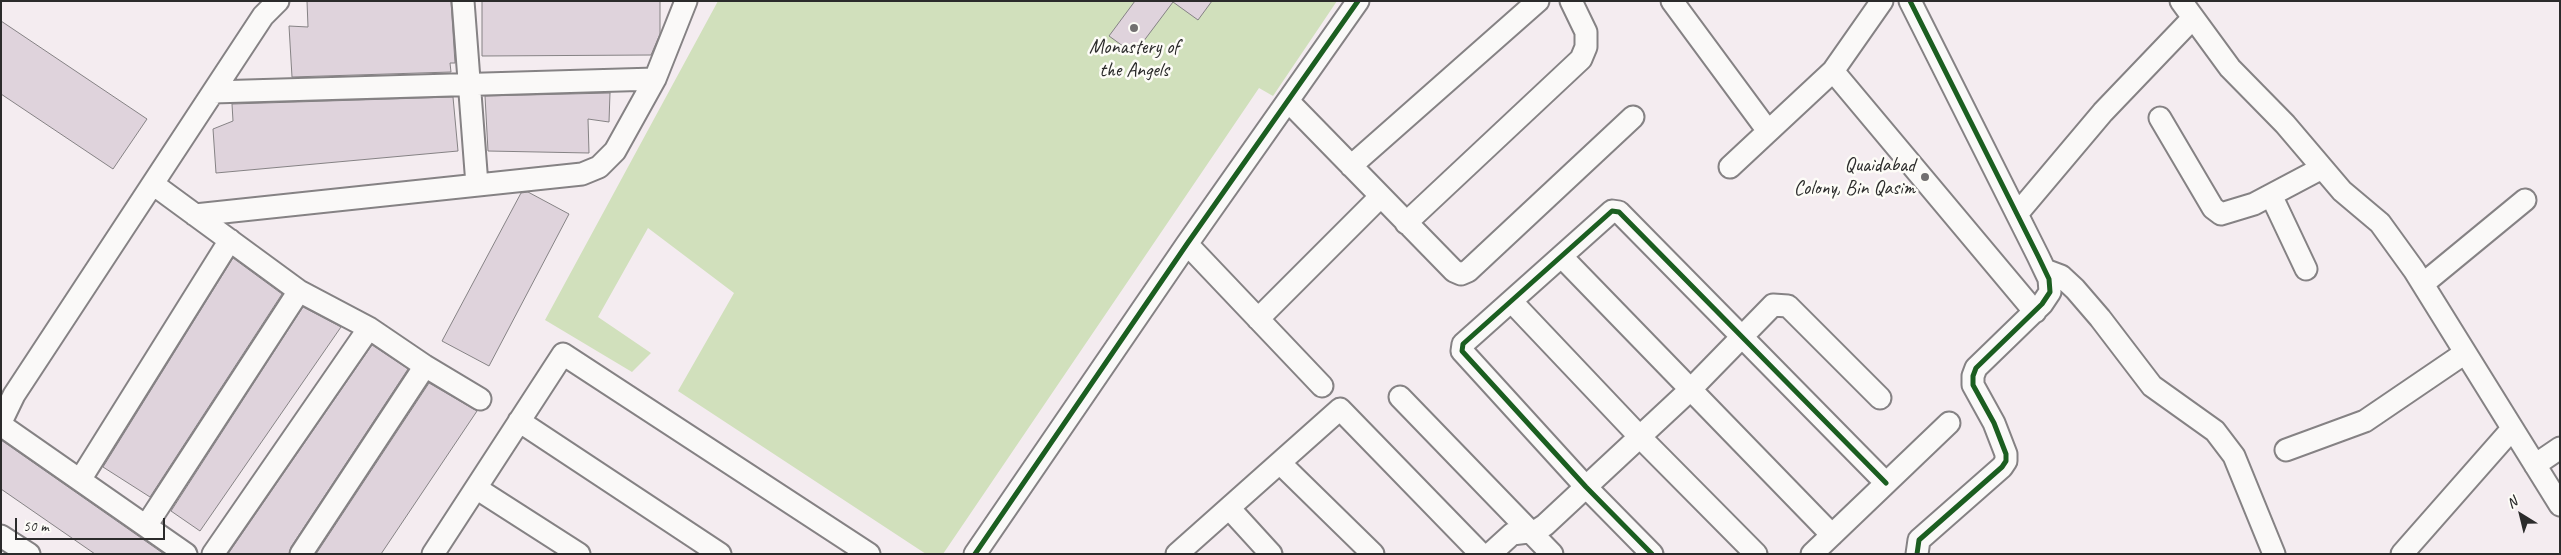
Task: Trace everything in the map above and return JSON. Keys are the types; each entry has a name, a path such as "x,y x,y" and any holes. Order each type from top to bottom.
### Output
{"street":[{"path":"186,554 1,424 8,399 153,184 263,16 278,1"},
{"path":"463,1 476,185"},
{"path":"195,215 582,174 599,167 615,152 655,79 686,1"},
{"path":"975,554 1187,244 1358,1"},
{"path":"1350,166 1538,1"},
{"path":"1406,223 1581,58 1586,47 1586,32 1571,1"},
{"path":"1672,1 1768,132"},
{"path":"1730,167 1833,71 1882,1"},
{"path":"1910,1 2045,270 2049,279 2050,292 2034,312 1976,368 1973,376 1973,385 1994,423 2006,454 2006,461 2002,467 1919,540 1917,554"},
{"path":"2017,214 2103,112 2184,6 2230,68 2285,124 2342,191 2380,222 2423,284 2560,505"},
{"path":"1833,71 2034,312"},
{"path":"213,92 655,79"},
{"path":"1288,101 1380,197 1454,271 1461,274 1468,271 1634,117"},
{"path":"2160,118 2217,213 2221,214 2254,204 2322,168"},
{"path":"153,184 299,291 369,328 425,366 480,399"},
{"path":"2272,195 2306,269"},
{"path":"1258,319 1380,197"},
{"path":"2423,284 2525,200"},
{"path":"1652,554 1586,487 1462,351 1463,344 1562,257 1606,214 1612,211 1619,212 1744,336 1886,483"},
{"path":"80,480 230,240"},
{"path":"1187,244 1322,386"},
{"path":"1562,257 1832,535"},
{"path":"2045,270 2061,276 2075,289 2100,318 2152,386 2215,431 2234,456 2274,554"},
{"path":"146,526 299,291"},
{"path":"1512,302 1640,437 1756,554"},
{"path":"1490,554 1512,534 1530,532 1545,525 1690,390 1773,305 1788,306 1880,398"},
{"path":"213,554 369,328"},
{"path":"2286,450 2365,421 2465,353"},
{"path":"439,552 476,488 563,354 869,554"},
{"path":"301,554 425,366"},
{"path":"1400,397 1552,554"},
{"path":"1177,554 1340,409 1481,554"},
{"path":"519,421 720,554"},
{"path":"1812,554 1948,423"},
{"path":"2402,554 2512,429"},
{"path":"2535,465 2560,448"},
{"path":"1280,463 1373,554"},
{"path":"476,488 579,554"},
{"path":"1229,508 1271,554"},
{"path":"1,536 29,554"}],"green space":[{"path":"718,1 1337,1 1273,96 1259,88 943,554 926,554 678,391 734,293 648,228 598,317 651,353 632,372 545,320"}],"building":[{"path":"307,1 451,1 455,63 450,63 451,72 292,77 289,26 308,27"},
{"path":"482,1 660,1 660,34 651,55 482,56"},
{"name":"Monastery of the Angels","path":"1135,1 1212,1 1198,20 1173,2 1134,54 1109,36"},
{"path":"1,21 147,119 113,169 1,94"},
{"path":"610,93 609,122 588,119 589,153 488,151 485,96"},
{"path":"453,97 458,151 216,173 213,129 233,121 232,104"},
{"path":"528,192 569,214 489,366 442,341 521,193"},
{"path":"233,258 282,294 150,497 103,467"},
{"path":"303,307 341,327 200,531 171,511"},
{"path":"372,345 408,369 291,547 289,554 228,554"},
{"path":"429,383 477,411 381,554 316,554"},
{"path":"1,440 164,554 95,554 1,489"}],"cycle path":[{"path":"975,554 1187,244 1358,1"},
{"path":"1910,1 2038,256 2049,279 2050,292 2042,304 1976,368 1973,376 1973,385 1994,423 2006,454 2006,461 2002,467 1919,540 1917,554"},
{"path":"1652,554 1586,487 1462,351 1463,344 1612,211 1619,212 1886,483"}],"place":[{"name":"Monastery of the Angels","path":"1134,28"},
{"name":"Quaidabad Colony, Bin Qasim","path":"1925,177"}]}
